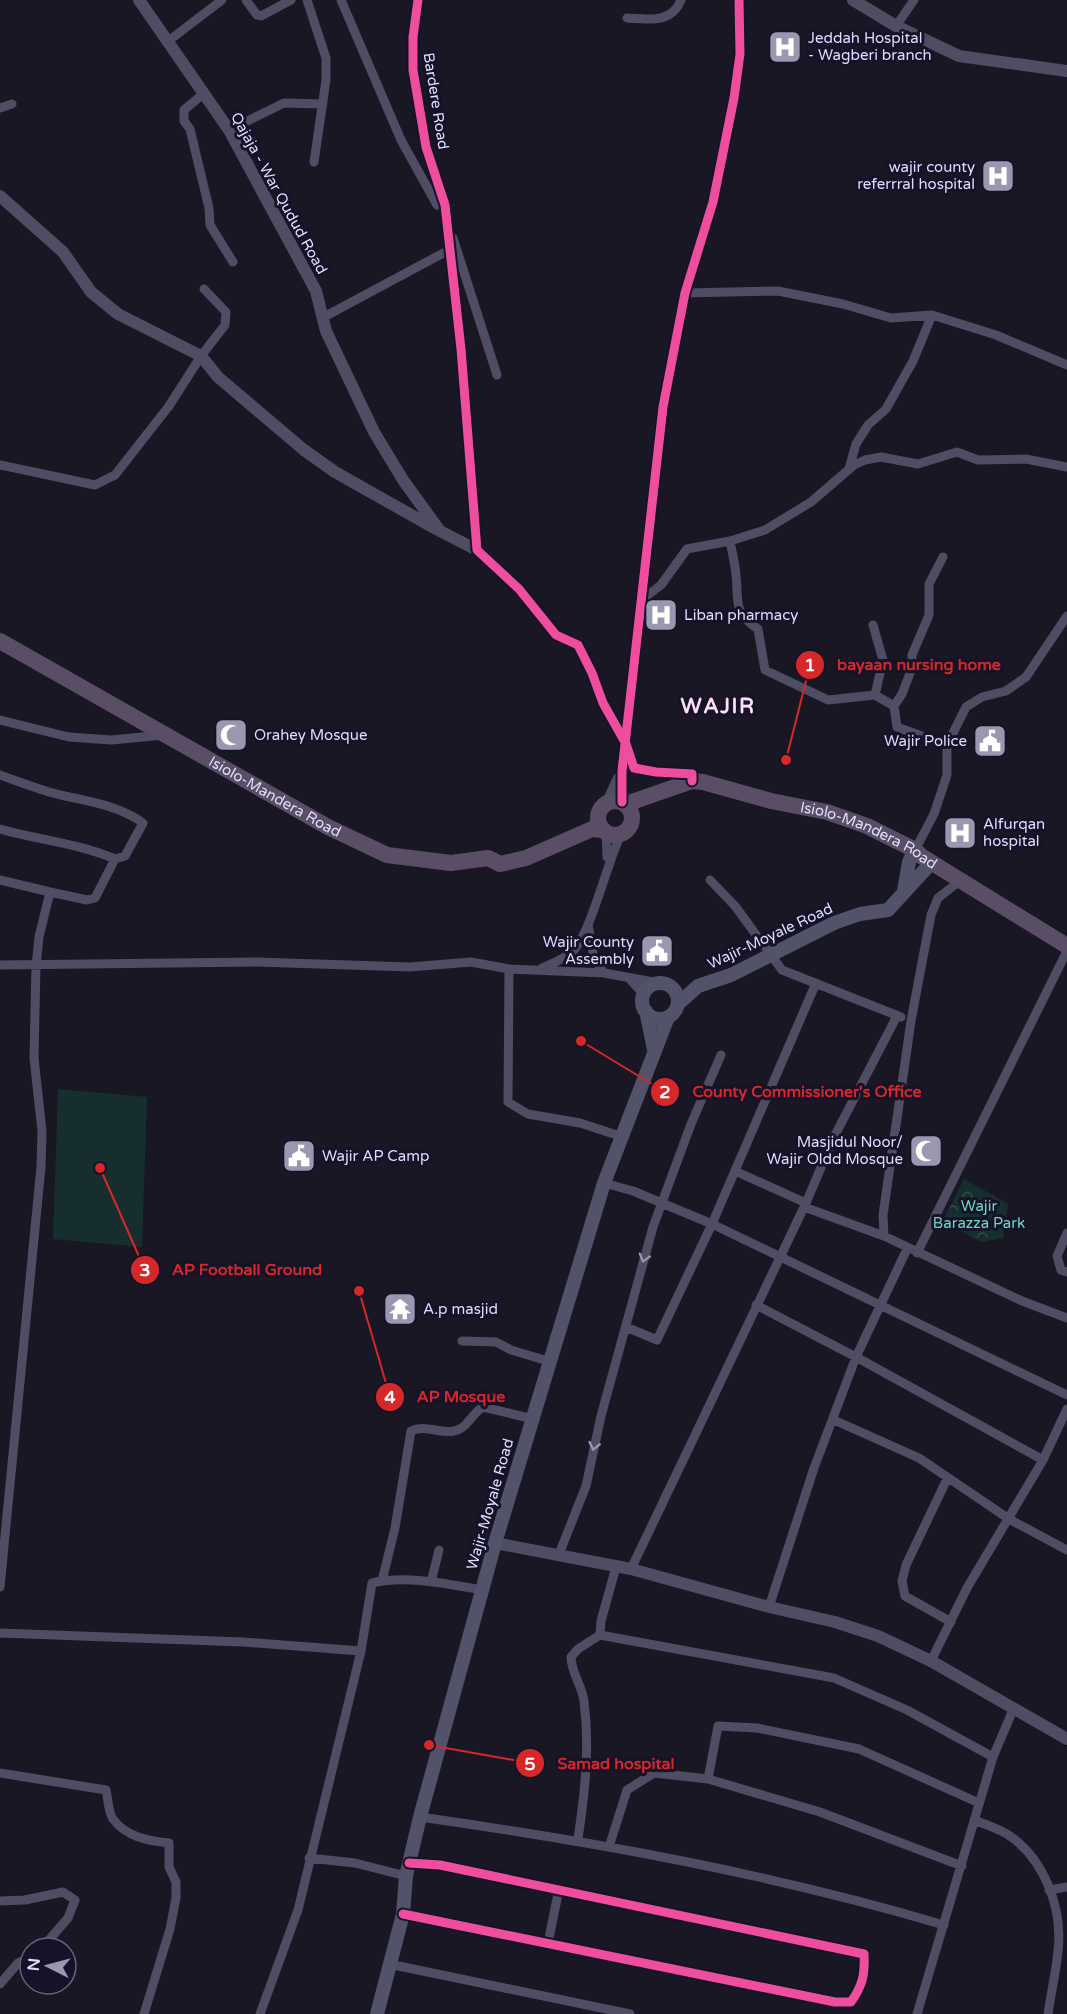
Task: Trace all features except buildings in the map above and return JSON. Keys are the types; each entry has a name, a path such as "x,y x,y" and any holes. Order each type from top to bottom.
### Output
{"highway":[{"name":"Isiolo-Mandera Road","path":"0,641 328,827 387,855 451,863 488,858 500,864 526,858 592,829 616,830 654,796"},
{"name":"Isiolo-Mandera Road","path":"572,837 587,820 614,805 654,796 692,781 726,786 771,801 827,812 867,826 915,850 1067,946"},
{"path":"614,805 631,812 616,830 598,822 614,805"}],"main road":[{"path":"904,891 909,862 915,850"},
{"name":"Wajir-Moyale Road","path":"678,1004 698,986 731,975 834,923 860,914 888,910 932,862"},
{"path":"646,1011 655,1017 668,1017 678,1004 675,990 664,984"},
{"path":"654,1049 644,995 647,989 664,984 698,986"},
{"name":"Wajir-Moyale Road","path":"377,2014 403,1914 408,1870 420,1817 495,1543 533,1419 548,1361 620,1136 668,1017"}],"street":[{"name":"Qajaja - War Qudud Road","path":"140,0 202,95 229,130 316,291 322,318 374,432 403,480 440,531 477,550 519,589 556,634 578,645 603,703 626,744"},
{"path":"167,42 222,0"},
{"path":"246,0 255,13 261,16 291,0"},
{"path":"307,0 326,58 314,162"},
{"path":"341,0 401,140 436,205 445,206 454,243 497,375"},
{"name":"Bardere Road","path":"418,0 413,37 413,70 426,147 445,206 461,349 477,550"},
{"path":"627,18 663,19 674,11 681,0"},
{"path":"614,805 626,744 663,407 685,293 713,202 734,98 740,54 739,0"},
{"path":"853,0 896,26 959,56 1067,71"},
{"path":"896,26 914,0"},
{"path":"202,95 184,110 184,121 190,129 209,208 210,225 233,262"},
{"path":"229,130 284,103 322,104"},
{"path":"0,108 12,104"},
{"path":"0,196 63,252 91,292 118,314 201,356 218,377 304,450 335,472 440,531"},
{"path":"322,318 449,250"},
{"path":"0,465 95,485 115,475 169,405 227,319 226,312 204,289"},
{"path":"685,293 777,291 843,304 891,318 932,315 996,335 1067,365"},
{"path":"848,472 855,444 868,425 886,409 913,361 932,315"},
{"path":"640,601 661,585 687,549 730,541 765,530 812,502 854,465 865,460 881,457 918,464 957,452 978,460 1026,459 1067,467"},
{"path":"730,541 736,575 736,606 745,620 758,629 765,670 828,700 875,694 894,706"},
{"path":"943,557 929,584 928,615 912,655 912,668 902,694 894,706 897,727 947,745"},
{"path":"915,850 934,814 947,775 947,745 966,707 982,697 1006,691 1026,677 1067,616"},
{"path":"873,625 883,660 875,694"},
{"path":"0,720 69,737 111,740 169,735"},
{"path":"626,744 634,768 692,774 692,781"},
{"path":"0,775 50,792 98,802 134,816 143,823 125,856 115,860 95,898 87,900 0,880"},
{"path":"0,829 73,844 115,860"},
{"path":"539,969 563,959 575,948 588,924 616,830"},
{"path":"606,868 616,830"},
{"path":"710,880 735,906 782,970 911,1021"},
{"path":"885,1236 883,1215 911,1021 931,915 938,898 961,880"},
{"path":"0,1587 41,1167 42,1131 34,1058 36,966 39,937 50,892"},
{"path":"588,924 594,959 604,973"},
{"path":"769,1607 814,1468 856,1357 1067,951"},
{"path":"0,965 257,962 410,967 471,962 509,969 604,973 664,984"},
{"path":"509,969 508,1102 528,1114 580,1123 620,1136"},
{"path":"628,978 644,995"},
{"path":"626,1327 657,1340 712,1224 816,983"},
{"path":"631,1569 805,1205 833,1139 897,1016"},
{"path":"559,1554 586,1485 632,1295 662,1202 691,1124 722,1055"},
{"path":"735,1171 805,1205 885,1236 912,1251 1022,1301 1067,1318"},
{"path":"604,1183 662,1202 712,1224 1067,1395"},
{"path":"1067,1233 1057,1256 1061,1270 1067,1272"},
{"path":"756,1305 1043,1460"},
{"path":"462,1341 496,1342 511,1350 548,1361"},
{"path":"382,1581 395,1528 405,1454 411,1431 418,1427 454,1431 461,1429 471,1415 483,1407 533,1419"},
{"path":"931,1661 967,1588 1043,1460 1067,1409"},
{"path":"834,1420 919,1458 1009,1519 1067,1550"},
{"path":"947,1479 906,1565 902,1581 905,1596 951,1622"},
{"path":"495,1543 631,1569 769,1607 835,1622 878,1636 931,1661 1067,1739"},
{"path":"431,1582 439,1550"},
{"path":"600,1635 601,1621 616,1567"},
{"path":"260,2014 298,1910 361,1651 372,1583 382,1581 431,1582 482,1590"},
{"path":"0,1634 243,1642 361,1651"},
{"path":"578,1839 587,1780 588,1742 582,1691 571,1657 578,1649 600,1635 834,1678 907,1710 993,1758"},
{"path":"917,2014 993,1758 1013,1710"},
{"path":"708,1779 718,1726 735,1726 860,1749 979,1803"},
{"path":"0,1773 106,1790 112,1818 119,1824 141,1840 169,1843 169,1868 176,1882 176,1898 170,1929 144,2014"},
{"path":"609,1847 627,1790 654,1773 708,1779 831,1816 962,1866"},
{"path":"420,1817 578,1839 817,1891 944,1925"},
{"path":"974,1820 1007,1834 1028,1851 1043,1872 1056,1911 1059,1948 1047,2014"},
{"path":"309,1858 408,1870 440,1865 864,1954 864,1980 851,2002 835,2002 403,1914"},
{"path":"1049,1890 1067,1887"},
{"path":"548,1943 559,1889"},
{"path":"0,1901 25,1900 63,1892 75,1900 68,1918 52,1936"},
{"path":"0,1984 18,1963"},
{"path":"389,1964 604,2011 630,2014"}],"green space":[{"path":"58,1089 147,1097 142,1247 53,1239"},
{"name":"Wajir Barazza Park","path":"964,1179 1008,1204 1003,1238 981,1242 943,1221"}],"cycle path":[{"path":"418,0 413,37 413,70 426,147 445,205 461,349 477,550 519,589 556,635 578,645 603,703 626,744 634,768 692,774 692,781"},
{"path":"622,802 622,771 663,407 685,293 713,202 734,98 740,54 739,0"},
{"path":"403,1914 835,2002 851,2002 861,1985 863,1973 864,1954 440,1865 409,1863"}],"place":[{"name":"Jeddah Hospital - Wagberi branch","path":"785,47"},
{"name":"wajir county referrral hospital","path":"998,176"},
{"name":"Liban pharmacy","path":"661,615"},
{"name":"Orahey Mosque","path":"231,735"},
{"name":"Wajir Police","path":"990,741"},
{"name":"bayaan nursing home","path":"786,760"},
{"name":"Alfurqan hospital","path":"960,833"},
{"name":"Wajir County Assembly","path":"657,951"},
{"name":"County Commissioner's Office","path":"581,1041"},
{"name":"Masjidul Noor/ Wajir Oldd Mosque","path":"926,1151"},
{"name":"Wajir AP Camp","path":"299,1156"},
{"name":"AP Football Ground","path":"100,1168"},
{"name":"AP Mosque","path":"359,1291"},
{"name":"A.p masjid","path":"400,1309"},
{"name":"Samad hospital","path":"429,1745"}],"district":[{"name":"WAJIR","path":"718,706"}]}
